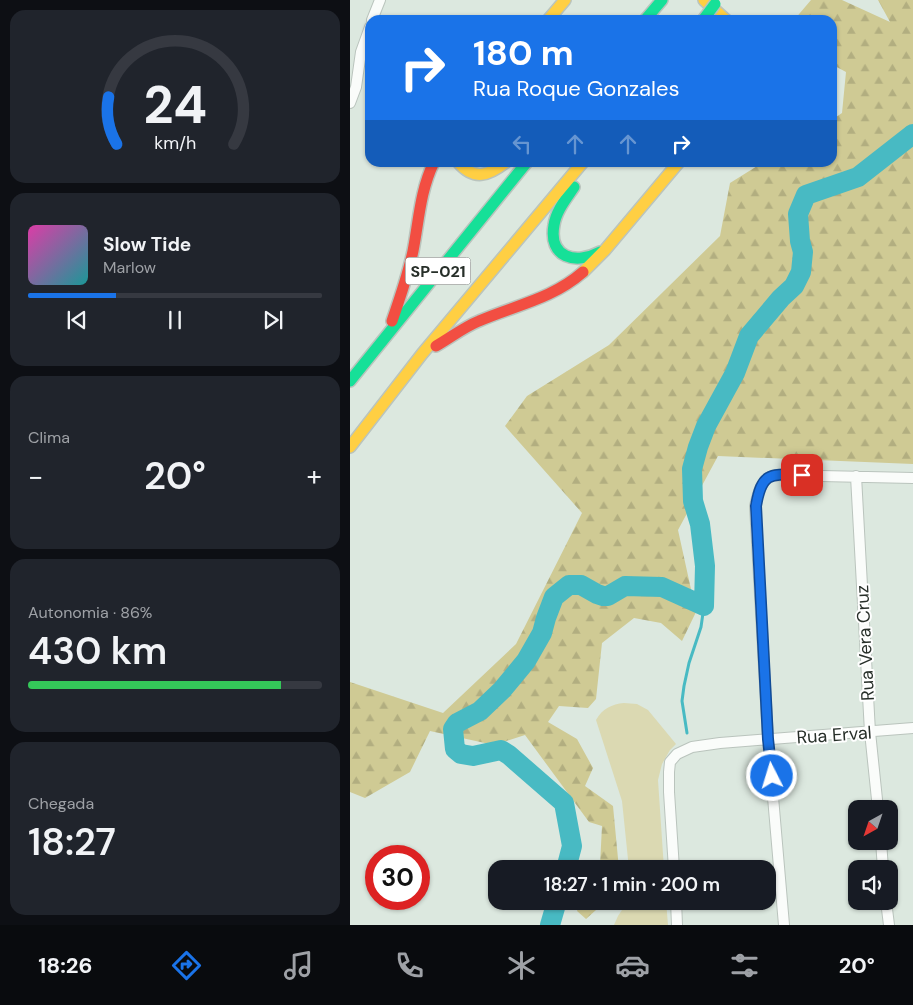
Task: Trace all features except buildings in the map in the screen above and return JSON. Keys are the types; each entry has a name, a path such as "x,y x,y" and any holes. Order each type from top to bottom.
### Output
{"highway":[{"path":"552,15 565,0"},
{"path":"705,15 713,2 722,15"},
{"path":"649,15 658,4"},
{"path":"389,332 411,263 423,190 432,167"},
{"path":"461,167 473,175 485,175 499,167"},
{"name":"SP-021","path":"350,381 523,167"},
{"name":"SP-021","path":"350,447 422,354 579,167"},
{"path":"585,167 556,216 552,232 554,244 560,253 572,259 587,258 605,250"},
{"path":"422,354 478,320 546,296 576,278 605,250 675,167"}],"street":[{"path":"374,15 378,1"},
{"path":"350,102 356,87 365,43"},
{"path":"784,925 768,739 756,506 759,488 768,476 784,474 913,478"},
{"name":"Rua Vera Cruz","path":"856,476 870,732 877,800"},
{"name":"Rua Erval","path":"673,860 669,772 670,762 677,754 692,747 720,743 913,728"},
{"path":"677,910 678,925"},
{"path":"887,910 888,925"}],"green space":[{"path":"811,0 842,0 890,22 878,0 913,0 913,464 718,456 678,530 696,612 682,641 661,623 634,618 602,643 596,699 588,708 559,706 548,722 577,739 593,768 585,786 613,806 618,860 600,860 602,826 589,822 525,735 494,745 430,731 410,772 365,798 350,792 350,682 443,713 516,644 582,513 505,426 527,396 609,345 720,236 730,183 756,167 837,167 837,116 842,113 846,72 837,67 837,15 798,15"},
{"path":"577,910 596,910 586,919"}],"shaded area":[{"path":"624,703 637,704 648,710 676,744 662,764 658,780 663,860 628,860 622,801 596,720 601,713 615,705"},
{"path":"622,910 667,910 668,925 614,925"}],"waterway":[{"path":"568,860 572,846 564,803 501,750 473,756 461,754 455,749 453,729 457,723 480,711 502,690 526,661 542,633 554,597 569,585 581,585 603,596 608,596 625,586 662,587 704,606 705,566 700,524 693,501 692,469 706,426 735,373 749,336 781,298 794,286 801,272 803,252 800,241 798,214 806,195 858,177 913,134"},
{"path":"687,733 682,701 684,686 689,663 701,627 704,606"},
{"path":"550,925 554,910"}],"traffic: fast":[{"path":"649,15 662,0"},
{"path":"707,15 715,4"},
{"path":"350,381 523,167"},
{"path":"574,187 555,220 553,236 555,245 566,256 573,258 582,258 600,252"}],"traffic: slow":[{"path":"552,15 565,0"},
{"path":"704,0 720,15"},
{"path":"463,167 475,174 487,173 499,167"},
{"path":"350,447 422,354 579,167"},
{"path":"583,272 605,250 675,167"}],"traffic: jam":[{"path":"392,321 409,269 423,195 432,167"},
{"path":"436,346 473,323 533,301 559,289 583,272"}],"route":[{"path":"772,776 768,739 756,506 759,488 768,476 784,474 802,475"}]}
